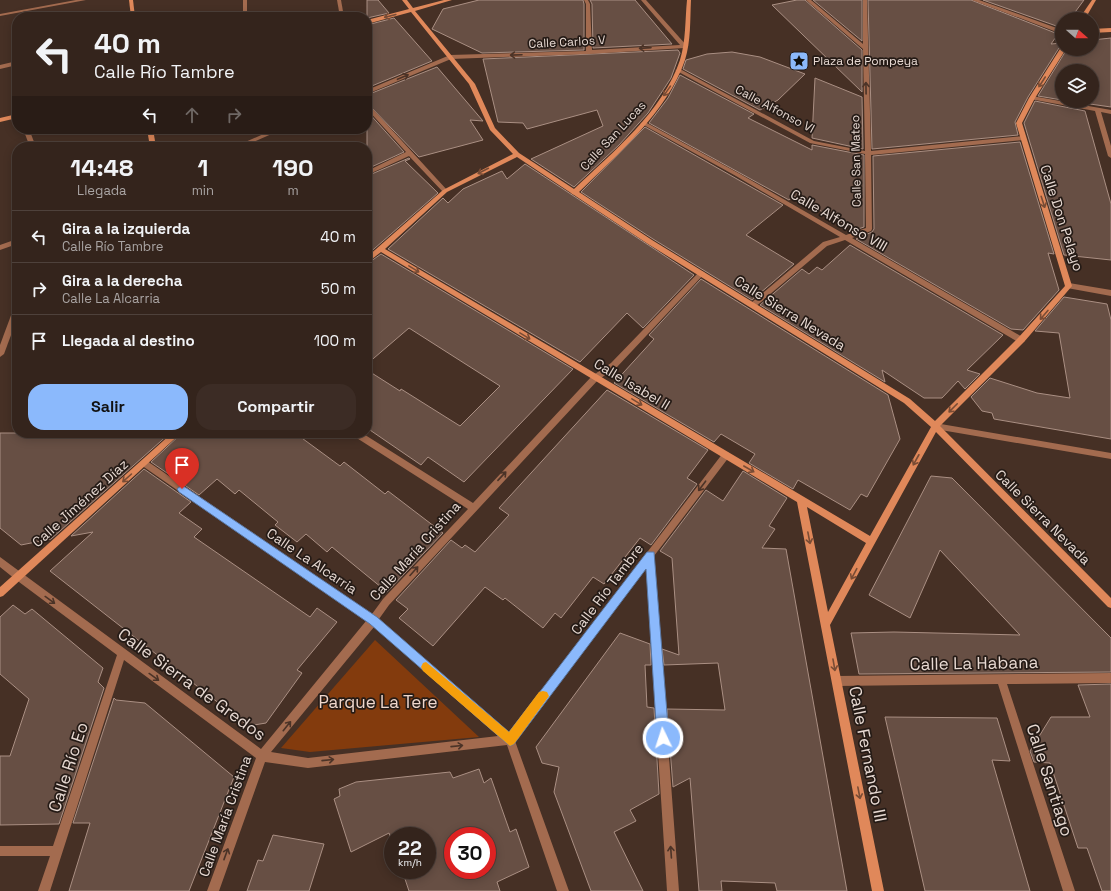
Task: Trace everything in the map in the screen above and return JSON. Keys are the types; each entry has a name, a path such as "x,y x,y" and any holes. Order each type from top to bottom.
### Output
{"street":[{"path":"21,12 84,0"},
{"path":"131,0 132,12"},
{"path":"245,0 245,12"},
{"path":"339,0 341,12"},
{"name":"Calle Sierra Nevada","path":"404,0 472,84 492,129 517,154 650,242 907,401 935,426 1111,604"},
{"path":"372,21 450,0"},
{"path":"586,0 588,4 589,52"},
{"path":"643,0 684,46"},
{"name":"Calle San Lucas","path":"574,193 643,123 670,88 682,60 689,0"},
{"path":"808,0 865,48"},
{"name":"Calle San Mateo","path":"753,305 825,244 869,229 865,0"},
{"path":"974,0 1055,29"},
{"path":"1086,12 1094,0"},
{"path":"0,16 12,14"},
{"path":"1099,31 1111,30"},
{"name":"Calle Carlos V","path":"450,57 589,52 684,46"},
{"name":"Calle Don Pelayo","path":"935,426 1021,340 1070,286 1019,123 1032,98 1059,56"},
{"path":"372,90 450,57"},
{"path":"0,67 12,65"},
{"name":"Calle Alfonso VI","path":"678,70 812,142 867,153 1023,138"},
{"path":"1032,98 1111,112"},
{"path":"1098,110 1111,156"},
{"path":"372,111 444,191"},
{"path":"0,120 12,117"},
{"name":"Calle Alfonso VIII","path":"643,123 846,238 1021,340"},
{"path":"249,142 269,134"},
{"path":"372,171 410,153"},
{"path":"372,256 444,191 517,154"},
{"path":"0,248 12,243"},
{"name":"Calle Isabel II","path":"380,249 871,541"},
{"name":"Calle María Cristina","path":"212,891 262,756 386,602 472,508 595,378 614,365 702,273"},
{"path":"1070,286 1111,292"},
{"path":"0,354 12,323"},
{"path":"826,624 935,426 1111,456"},
{"name":"Calle Jiménez Díaz","path":"0,593 172,438"},
{"path":"363,438 472,508"},
{"name":"Calle Río Tambre","path":"510,740 726,455"},
{"name":"Calle La Alcarria","path":"144,463 373,620 510,740"},
{"name":"Calle Fernando III","path":"801,500 878,891"},
{"path":"650,555 674,891"},
{"name":"Calle Sierra de Gredos","path":"0,560 18,576 262,756 308,763 510,740"},
{"name":"Calle Río Eo","path":"44,891 122,653"},
{"name":"Calle La Habana","path":"837,681 1111,678"},
{"name":"Calle Santiago","path":"1001,679 1069,891"},
{"path":"510,740 563,891"},
{"path":"0,851 58,851"}],"green space":[{"name":"Parque La Tere","path":"375,640 479,737 310,752 281,748"}],"building":[{"path":"367,0 378,0 389,13 372,17 372,12 367,12"},
{"path":"479,0 583,0 584,50 482,53 432,29 443,9"},
{"path":"590,0 635,0 672,44 593,48 592,4"},
{"path":"805,0 862,50 862,92 772,5"},
{"path":"813,0 862,0 862,41"},
{"path":"868,0 971,0 1055,33 1055,38 1051,44 1055,44 1055,54 1028,97 1015,122 1018,135 872,149"},
{"path":"983,0 1084,0 1075,12 1055,12 1055,26"},
{"path":"394,18 432,61 372,86 372,24"},
{"path":"1111,38 1111,107 1099,105 1099,64 1058,64 1063,56 1099,56 1099,39"},
{"path":"678,50 680,53 671,78 648,113 619,145 574,187 531,159 603,126 597,110 527,129 523,123 498,122 483,59"},
{"path":"732,52 760,57 805,74 778,100 760,110 683,69 686,60 707,54"},
{"path":"437,67 483,121 470,120 483,140 419,157 372,108 372,93"},
{"path":"1055,68 1055,99 1038,96"},
{"path":"680,75 754,114 748,118 812,150 812,145 864,155 864,227 855,230 794,196 789,200 649,123 668,98"},
{"path":"815,78 862,97 863,149 812,138"},
{"path":"1035,101 1055,105 1055,108 1070,108 1085,111 1111,204 1111,260 1064,255 1024,123"},
{"path":"372,117 404,152 372,167 372,142 367,142 367,134 372,134"},
{"path":"645,127 783,205 746,235 794,264 752,300 653,239 581,192"},
{"path":"1020,142 1054,254 1048,253 1059,290 1023,330 1011,329 856,239 872,232 874,229 873,156"},
{"path":"409,158 410,159 405,161 438,193 372,251 372,174"},
{"path":"525,164 694,275 643,328 627,313 580,362 388,249 443,198 448,203 463,189 502,171 507,179"},
{"path":"850,245 1003,335 967,370 980,374 965,389 958,381 942,398 924,398 882,370 885,382 760,305 802,269 809,274 817,267 822,270"},
{"path":"381,254 573,369 464,482 428,457 421,465 372,431 372,373 400,391 401,389 460,426 500,386 409,328 372,360 372,260"},
{"path":"701,279 888,395 900,439 867,497 861,494 850,510 798,480 793,489 749,463 755,454 721,434 714,442 614,383 654,339 649,335"},
{"path":"1064,297 1107,304 1111,320 1111,439 994,419 992,413 982,411 971,397 990,378 1037,393 1070,398 1059,333 1035,331"},
{"path":"607,390 708,450 687,478 697,484 651,545 640,538 604,584 593,577 561,618 555,613 543,628 505,598 503,600 485,587 433,646 399,618 408,609 396,600 451,540 462,548 465,545 475,552 509,515 499,508"},
{"path":"0,433 12,433 12,438 164,438 51,539 21,545 0,528"},
{"path":"177,438 302,438 340,466 344,462 385,494 388,491 443,533 387,592 332,547 327,552 306,534 297,542 275,525 278,522 239,490 235,494 217,479 199,495 151,462"},
{"path":"144,469 191,502 179,513 202,529 194,537 310,617 317,608 337,622 297,670 302,673 266,723 248,726 50,571 93,532 71,536"},
{"path":"743,471 787,498 769,526 775,529 762,548 786,549 847,891 777,891 775,883 721,881 722,891 699,891 690,778 673,787 667,709 725,710 718,663 664,665 662,649 679,655 672,558 660,551 706,490 723,501"},
{"path":"931,476 952,478 1111,638 1111,672 859,674 851,633 894,632 1020,635 940,550 910,618 869,595"},
{"path":"13,605 25,614 32,609 103,668 98,682 104,688 59,824 0,825 0,756 10,756 29,699 0,674 0,617"},
{"path":"620,633 650,644 651,665 645,665 647,707 654,708 659,794 630,810 636,821 614,832 643,891 591,891 554,792 559,767 542,763 536,747"},
{"path":"1111,684 1111,891 1102,891 1087,848 1078,848 1050,763 1034,762 1030,751 1051,717 1090,717 1078,685"},
{"path":"114,698 116,700 145,703 234,777 189,891 69,891 90,823 73,823"},
{"path":"885,717 997,718 1010,761 992,760 1030,891 925,891"},
{"path":"479,769 484,783 491,778 510,832 516,829 529,867 497,882 500,891 409,891 405,879 436,879 436,827 384,827 384,836 351,852 334,799 340,796 339,789 356,782 450,772 453,778"},
{"path":"273,835 324,844 309,891 247,891 258,860 263,861"}],"slow traffic":[{"path":"426,667 510,740 543,696"}],"place":[{"name":"Plaza de Pompeya","path":"799,61"}],"route":[{"path":"182,489 373,620 510,740 650,555 663,738"}]}
